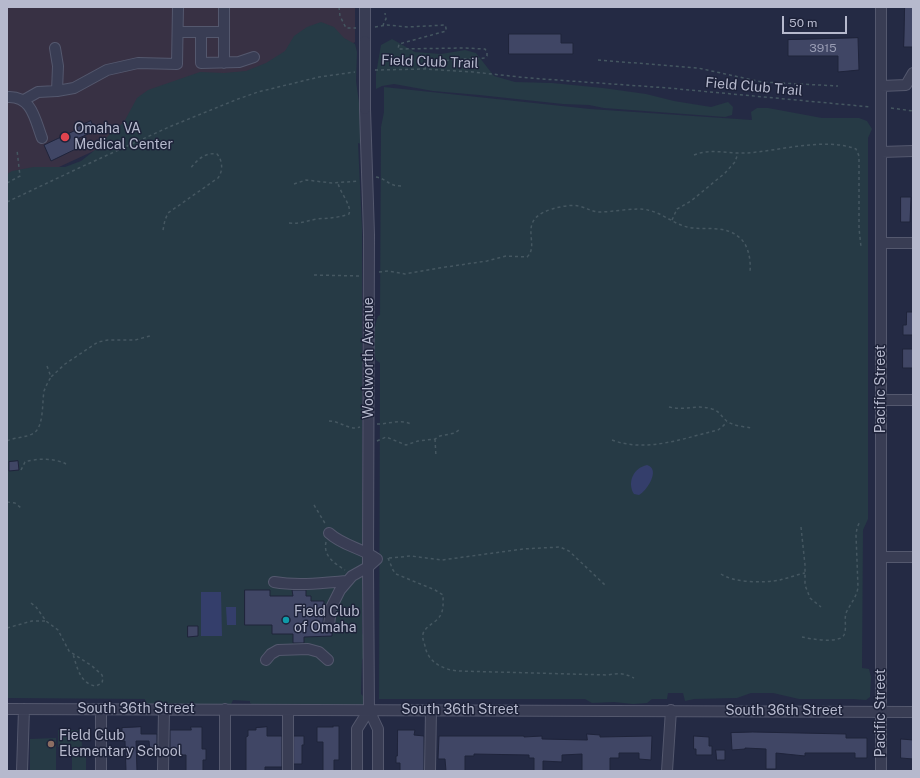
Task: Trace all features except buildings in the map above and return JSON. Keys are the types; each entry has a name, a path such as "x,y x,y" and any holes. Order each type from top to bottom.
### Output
{"street":[{"path":"24,100 38,92 74,88 107,70 138,63 177,64 178,7"},
{"path":"224,7 224,62"},
{"name":"Woolworth Avenue","path":"365,7 365,109 373,178 373,273 368,553 369,710 378,729 378,771"},
{"name":"Pacific Street","path":"881,7 881,771"},
{"path":"178,32 224,32"},
{"path":"201,32 201,63 239,62 254,57"},
{"path":"55,48 58,66 57,91"},
{"path":"881,86 906,85 913,74"},
{"path":"7,97 24,100 28,104 42,138"},
{"path":"882,152 913,151"},
{"path":"882,243 913,243"},
{"path":"881,400 913,400"},
{"path":"274,582 283,584 317,583 350,578 368,568 377,559 368,553 346,544 329,533"},
{"path":"881,557 913,557"},
{"path":"328,625 329,615 334,600 350,578"},
{"path":"266,660 271,654 278,650 308,649 319,652 328,660"},
{"name":"South 36th Street","path":"7,709 672,710 913,712"},
{"path":"22,771 24,709"},
{"path":"101,709 101,771"},
{"path":"163,771 164,709"},
{"path":"225,709 225,771"},
{"path":"288,710 288,771"},
{"path":"357,771 358,729 369,710"},
{"path":"430,771 431,710"},
{"path":"667,771 672,710"}],"path":[{"path":"340,7 340,16 346,28 360,28"},
{"path":"383,26 386,19 385,13"},
{"path":"372,27 396,25 416,27 445,25 446,31 399,44 398,49 465,48 481,49 487,52 484,58 442,62 432,64 424,70"},
{"path":"598,60 691,67 762,82 838,86"},
{"name":"Field Club Trail","path":"369,70 473,72 584,83 668,88 872,107"},
{"name":"Field Club Trail","path":"7,202 169,127 238,99 258,92 319,77 362,71"},
{"path":"887,108 913,110"},
{"path":"694,155 700,152 710,151 738,153 821,145 841,146 856,150 859,156 859,228 861,247"},
{"path":"7,183 20,176 17,150"},
{"path":"164,230 165,220 168,213 218,178 221,163 217,154 211,153 201,158 190,169"},
{"path":"672,220 677,209 691,201 725,173 735,162 738,153"},
{"path":"294,184 306,180 338,183 383,178 390,185 401,186"},
{"path":"288,223 301,224 313,220 349,214 349,207 342,195 338,183"},
{"path":"314,275 334,274 355,276 388,271 405,274 433,268 487,261 506,256 527,257 532,251 530,230 533,221 540,214 546,211 565,207 578,206 593,212 646,209 688,227 720,229 730,232 740,238 744,243 751,262 750,272"},
{"path":"7,441 30,435 38,429 46,387 51,377 65,364 98,342 108,340 135,340 150,336"},
{"path":"47,366 51,377"},
{"path":"669,407 682,410 702,406 714,409 720,413 727,422 752,428"},
{"path":"612,440 633,445 653,445 718,430 727,422"},
{"path":"377,441 386,437 406,444 435,439 440,436 455,433 459,430"},
{"path":"435,439 436,457"},
{"path":"21,470 25,462 31,460 58,461 66,464"},
{"path":"7,502 15,503 22,508"},
{"path":"314,505 322,517 329,533 325,547 328,556 350,578"},
{"path":"802,637 809,639 832,640 839,639 844,635 847,612 858,588 856,535 860,521"},
{"path":"801,527 805,585 810,598 821,607"},
{"path":"377,559 411,556 442,560 523,549 560,547 569,551 605,585"},
{"path":"388,558 396,574 435,590 443,595 442,612 439,618 425,631 423,635 425,650 431,659 442,668 450,671 619,673 630,675 634,678"},
{"path":"721,574 731,580 767,581 782,580 804,573"},
{"path":"31,603 36,607 46,621 58,630 66,646 73,654 86,661 97,670 103,678 102,683 96,686 85,682 79,673 73,654"},
{"path":"7,628 32,621 46,621"}],"shaded area":[{"name":"Omaha VA Medical Center","path":"7,7 355,7 355,42 330,59 230,88 7,191"},
{"path":"321,22 334,27 344,38 355,44 357,52 356,81 361,117 361,144 358,143 362,228 362,350 364,353 364,362 362,365 362,633 365,637 365,655 362,660 361,694 364,697 365,703 362,708 256,707 250,703 250,701 233,700 230,707 150,705 145,702 145,699 7,698 7,174 12,171 34,167 65,167 81,161 95,150 124,122 137,98 148,90 200,72 224,73 246,71 266,63 285,51 294,36 307,27"},
{"path":"392,39 415,52 441,54 465,50 476,53 494,76 515,82 552,83 603,88 646,94 674,101 711,107 728,102 733,107 732,115 725,117 604,108 589,105 563,104 433,91 394,84 382,86 376,89 376,74 381,45"},
{"path":"384,87 590,109 752,120 751,112 757,108 768,108 822,118 859,118 867,121 872,129 868,138 868,519 863,530 862,668 869,669 871,677 870,697 866,700 799,699 773,693 751,693 737,698 694,699 685,701 683,693 668,693 667,699 652,699 647,703 633,704 614,702 592,703 585,699 379,699 380,363 376,360 374,338 375,327 378,316 380,315 381,127 384,112"},
{"path":"58,730 81,730 82,747 58,747"},
{"path":"56,738 56,771 30,771 30,739"},
{"path":"86,751 86,771 72,771 72,752"}],"water":[{"path":"647,465 651,467 653,471 649,485 639,495 634,494 631,485 633,476 638,469"},
{"path":"201,592 221,592 222,636 201,636"},
{"path":"226,607 236,607 236,625 227,625"}],"place":[{"name":"Omaha VA Medical Center","path":"65,137"},
{"name":"Field Club of Omaha","path":"286,620"},
{"name":"Field Club Elementary School","path":"51,744"}]}
